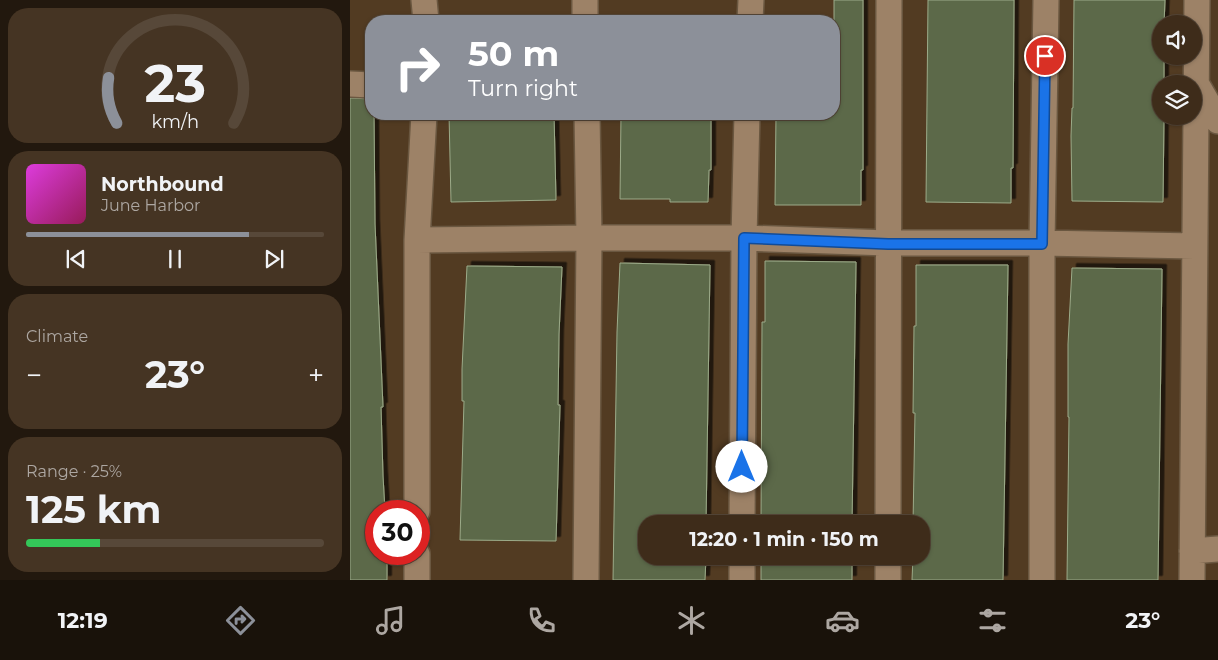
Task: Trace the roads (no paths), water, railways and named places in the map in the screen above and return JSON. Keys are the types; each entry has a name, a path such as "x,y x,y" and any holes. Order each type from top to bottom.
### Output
{"street":[{"path":"424,0 425,15"},
{"path":"585,0 585,15"},
{"path":"750,15 751,0"},
{"path":"888,515 889,0"},
{"path":"1042,580 1042,244 1046,0"},
{"path":"1196,75 1197,0"},
{"path":"350,84 365,85"},
{"path":"1202,93 1218,121"},
{"path":"417,500 417,240 424,120"},
{"path":"586,580 589,238 587,120"},
{"path":"742,515 747,120"},
{"path":"1192,580 1195,125"},
{"path":"417,240 744,238 888,244 1194,246"},
{"path":"1192,551 1218,549"},
{"path":"417,565 417,580"},
{"path":"742,565 742,580"},
{"path":"888,565 888,580"}]}
